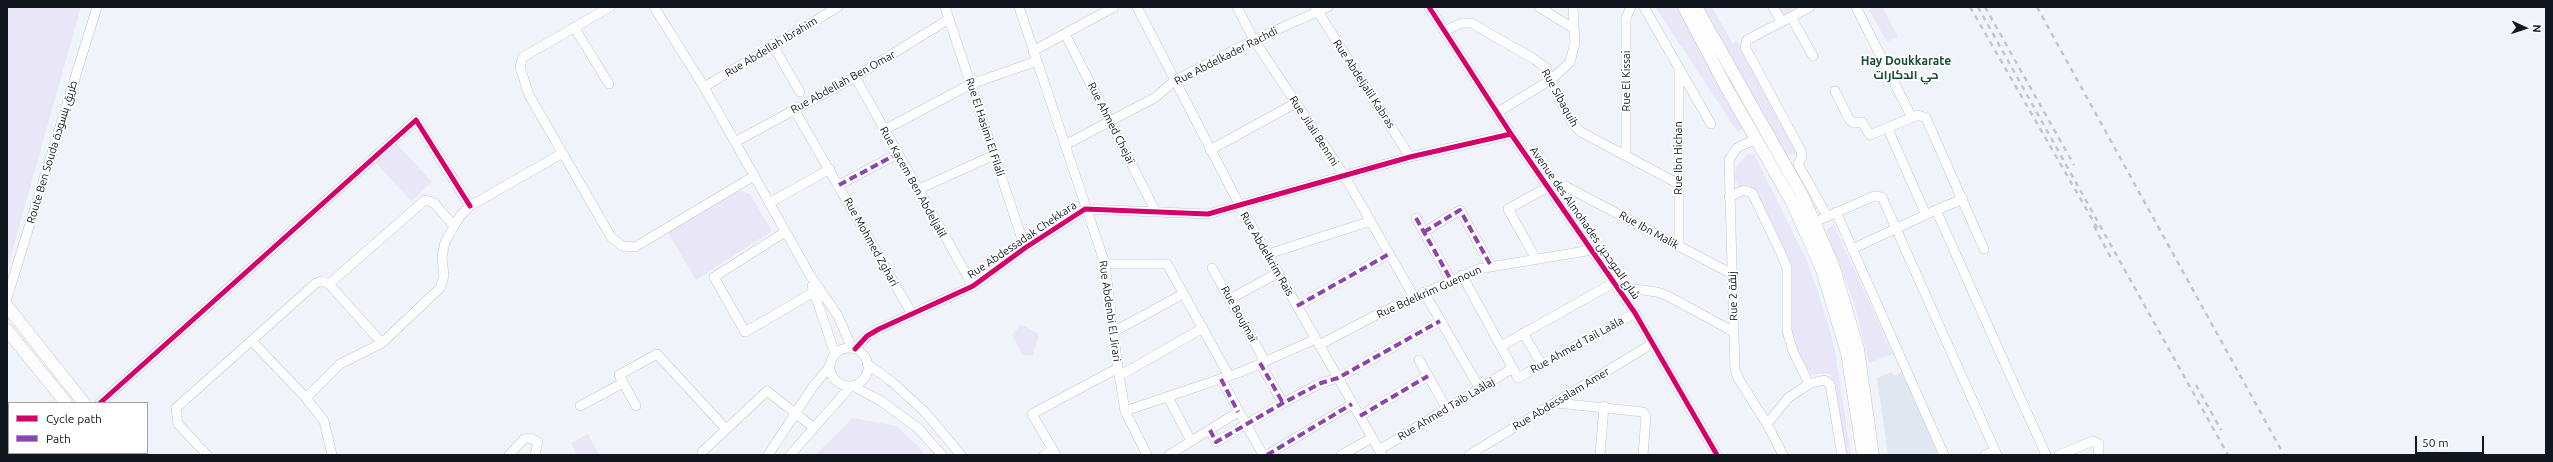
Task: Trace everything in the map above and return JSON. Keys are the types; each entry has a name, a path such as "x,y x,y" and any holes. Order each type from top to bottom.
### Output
{"main road":[{"path":"1684,7 1792,202 1822,270 1847,353 1863,455"},
{"path":"1696,7 1815,222 1833,265 1849,316 1865,390 1873,455"},
{"path":"7,306 83,402"},
{"path":"7,330 65,402"}],"street":[{"name":"Route Ben Souda طريق بنسودة","path":"7,298 97,7"},
{"path":"610,7 523,57 520,67 528,95 561,154 611,237 617,243 627,247 641,244 754,176"},
{"path":"654,7 704,87 810,275 834,309 853,349"},
{"name":"Rue Abdellah Ibrahim","path":"704,87 772,44 838,7"},
{"name":"Rue El Hasimi El Filali","path":"945,7 1024,248"},
{"name":"Rue Abdenbi El Jirari","path":"1018,7 1085,209 1105,264 1118,372 1126,411 1148,455"},
{"path":"1033,51 1114,7"},
{"name":"Rue Abdelkrim Raïs","path":"1137,7 1239,204 1380,452"},
{"name":"Rue Jilali Bennni","path":"1237,7 1254,40 1344,175 1414,297"},
{"name":"Rue Abdelkader Rachdi","path":"1065,145 1156,97 1174,81 1316,10 1328,7"},
{"name":"Avenue des Almohades شارع الموحدين","path":"1429,7 1511,134 1617,284 1653,343 1717,455"},
{"path":"1542,9 1556,7"},
{"path":"1498,112 1552,79 1570,62 1573,55 1573,7"},
{"name":"Rue El Kissai","path":"1626,156 1626,18 1631,7"},
{"path":"1644,7 1678,69 1712,124"},
{"path":"1773,7 1782,22"},
{"path":"1810,7 1747,40 1745,47 1801,151 1802,157 1798,164 1832,214 1852,249 1944,455"},
{"path":"1856,7 1912,118"},
{"path":"1542,9 1574,28"},
{"name":"Rue Abdeljalil Kabras","path":"1316,10 1410,157"},
{"path":"1791,17 1812,56"},
{"name":"Rue Abdellah Ben Omar","path":"735,142 855,77 949,19"},
{"name":"Rue Sibaquih","path":"1444,31 1462,23 1471,23 1534,59 1546,68 1552,79 1559,99 1573,124 1592,139 1677,182"},
{"path":"574,27 609,84"},
{"name":"Rue Ahmed Chejaï","path":"1066,34 1156,212"},
{"path":"772,44 800,92"},
{"path":"884,130 971,84 1037,61"},
{"name":"Rue Ibn Hichan","path":"1678,69 1677,182 1679,247"},
{"name":"Rue Kacem Ben Abdeljalil","path":"855,77 917,190 973,286"},
{"path":"1835,91 1853,123 1862,122 1870,135 1912,118 1923,116 1929,122 1984,249"},
{"path":"1210,150 1296,103"},
{"name":"Rue Mohmed Zghari","path":"794,110 830,169 912,314"},
{"path":"101,402 416,120 470,206"},
{"path":"1888,129 1926,215"},
{"name":"Rue Abdessadak Chekkara","path":"853,349 873,332 973,286 1024,248 1085,209 1208,214 1239,204 1410,157 1511,134"},
{"name":"Rue 2 زنقة","path":"1756,139 1737,148 1732,153 1728,172 1734,332 1738,378 1768,424 1783,455"},
{"path":"306,398 340,364 382,343 440,288 444,276 443,249 454,226 470,206 561,154"},
{"path":"839,185 897,154"},
{"path":"917,190 994,155"},
{"path":"769,203 830,169"},
{"path":"1536,259 1508,209 1548,186"},
{"name":"Rue Ibn Malik","path":"1565,186 1628,217 1679,247 1732,274"},
{"path":"1730,197 1744,190 1752,193 1781,253 1787,275 1787,331 1793,350 1809,384"},
{"path":"1815,222 1878,196 1882,197 1996,453 1985,455"},
{"path":"1852,249 1895,228 1963,199"},
{"path":"329,284 425,200 434,203 454,226"},
{"path":"1424,232 1460,210 1491,266"},
{"path":"1936,210 2046,455"},
{"path":"1416,218 1451,280"},
{"path":"1268,254 1371,221"},
{"path":"785,232 714,277 745,332 814,292"},
{"name":"Rue Bdelkrim Guenoun","path":"1126,411 1225,377 1318,342 1462,275 1491,266 1592,250"},
{"path":"1297,306 1389,254"},
{"path":"1105,264 1167,264 1203,328 1225,377 1238,412 1262,455"},
{"name":"Rue Boujmaï","path":"1212,268 1230,299 1283,403"},
{"path":"1230,299 1278,273"},
{"path":"810,275 814,292 835,354"},
{"path":"1462,275 1513,368"},
{"path":"207,455 178,424 176,408 316,283 322,281 329,284 382,343"},
{"path":"1501,346 1617,284 1668,296 1734,332"},
{"path":"1424,292 1480,389"},
{"path":"1113,332 1183,294"},
{"name":"Rue Ahmed Tail Laâla","path":"1513,368 1518,378 1635,313"},
{"path":"1210,430 1216,442 1283,403 1321,383 1338,378 1440,322"},
{"path":"1044,455 1054,453 1032,414 1203,328"},
{"path":"1523,333 1542,365"},
{"path":"252,341 306,398 324,421 332,455"},
{"name":"Rue Abdessalam Amer","path":"1469,455 1653,343"},
{"path":"768,455 812,388 830,366 835,354 846,348 861,352 867,364 891,381 924,411 961,455"},
{"path":"636,406 619,375 657,354 726,429"},
{"path":"1419,360 1447,409"},
{"path":"790,455 813,427 851,386 865,378 867,364"},
{"path":"830,366 831,375 836,382 851,386 881,401 918,428 942,455"},
{"name":"Rue Ahmed Taib Laâlaj","path":"1380,452 1513,368"},
{"path":"1360,416 1428,376"},
{"path":"1768,424 1788,398 1809,384 1824,380 1830,384 1842,455"},
{"path":"580,406 623,383"},
{"path":"702,452 767,391 813,427"},
{"path":"1168,397 1191,441"},
{"path":"1557,402 1639,410 1645,414 1643,455"},
{"path":"1267,455 1352,404"},
{"path":"1600,455 1604,406"},
{"path":"1169,455 1238,412"},
{"path":"509,455 524,439 530,438 538,442 535,455"},
{"path":"1341,455 1372,438"},
{"path":"2059,455 2096,441 2099,444 2098,455"}],"shaded area":[{"path":"7,7 81,7 7,269"},
{"path":"1655,7 1681,7 1747,127 1738,131 1735,128"},
{"path":"1703,7 1712,7 1733,44 1737,41 1798,151 1786,157"},
{"path":"1779,7 1798,7 1783,15"},
{"path":"1874,7 1882,7 1898,36 1887,42 1869,10"},
{"path":"397,144 432,182 411,201 376,163"},
{"path":"1754,154 1807,261 1816,286 1834,345 1851,455 1845,455 1840,415 1830,374 1811,374 1792,343 1791,269 1750,185 1738,187 1735,176 1736,166 1747,155"},
{"path":"733,191 742,191 750,194 772,231 696,280 667,231"},
{"path":"1834,225 1893,354 1869,363 1855,306 1826,230"},
{"path":"1021,324 1039,334 1033,355 1023,355 1012,335"},
{"path":"1903,371 1938,455 1888,455 1877,378 1892,372 1894,376"},
{"path":"853,418 896,426 918,446 925,455 815,455"},
{"path":"588,434 599,455 577,455 571,443"}],"railway":[{"path":"1970,7 2099,231"},
{"path":"1978,7 2228,455"},
{"path":"1985,7 2074,165"},
{"path":"2037,7 2284,455"},
{"path":"2094,226 2111,258"},
{"path":"2196,385 2221,430"}],"marked path":[{"path":"839,185 897,154"},
{"path":"1424,232 1460,210 1491,266"},
{"path":"1416,218 1451,280"},
{"path":"1297,306 1389,254"},
{"path":"1210,430 1216,442 1283,403 1321,383 1338,378 1440,321"},
{"path":"1260,363 1283,403"},
{"path":"1360,416 1428,376"},
{"path":"1221,379 1238,412"},
{"path":"1267,455 1352,404"}],"cycle path":[{"path":"1429,7 1511,134 1635,313 1717,455"},
{"path":"101,402 416,120 470,206"},
{"path":"855,349 867,336 879,329 973,286 1025,248 1085,209 1208,214 1410,157 1511,134"}],"district":[{"name":"Hay Doukkarate حي الدكارات","path":"1906,68"}]}
